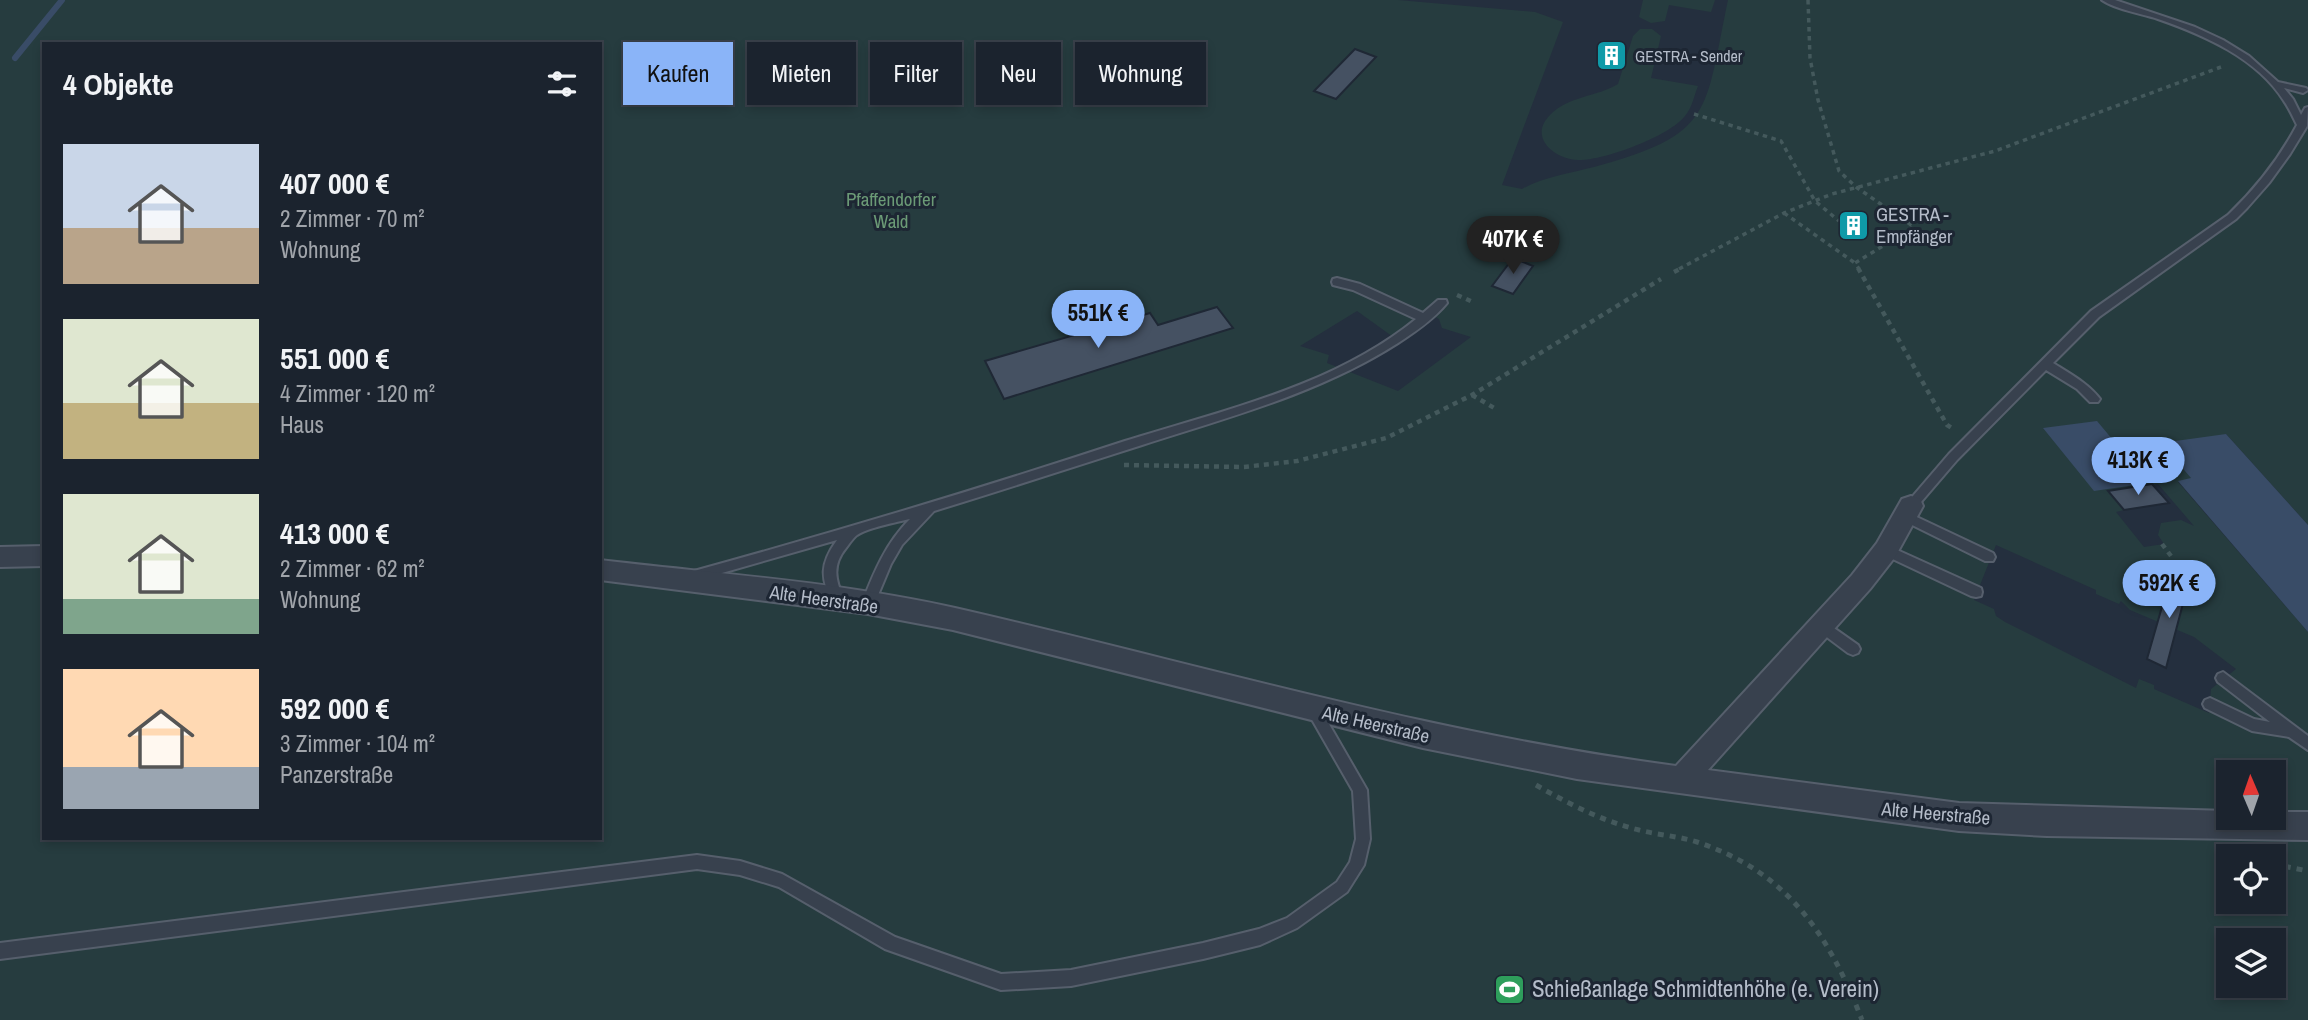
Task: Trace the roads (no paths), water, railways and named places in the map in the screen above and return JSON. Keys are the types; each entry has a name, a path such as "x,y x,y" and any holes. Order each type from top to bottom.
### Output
{"street":[{"path":"1682,780 1861,582 1886,550 1908,511"},
{"path":"0,557 42,555"},
{"name":"Alte Heerstraße","path":"602,570 868,603 980,625 1313,709 1497,752 1682,780 1959,817 2308,826"}],"lane":[{"path":"2106,0 2204,34 2242,57 2286,95 2302,126"},
{"path":"2276,84 2303,90"},
{"path":"1989,557 1908,511 1971,440 2045,364 2119,294 2242,208 2269,178 2302,126 2308,110"},
{"path":"1337,282 1356,287 1424,318"},
{"path":"681,580 857,527 931,508 1274,397 1343,370 1390,343 1442,303"},
{"path":"2045,364 2081,386 2094,399"},
{"path":"868,603 885,561 904,529 931,508"},
{"path":"839,600 829,585 829,566 838,546 857,527"},
{"path":"1886,550 1976,592"},
{"path":"1821,625 1853,649"},
{"path":"2223,678 2290,733 2308,744"},
{"path":"2210,704 2252,725 2290,733"},
{"path":"0,951 697,862 740,868 782,881 891,943 1001,982 1071,978 1260,936 1292,923 1342,887 1357,864 1363,839 1360,790 1313,709"}],"water":[{"path":"2097,421 2149,483 2094,491 2043,428"},
{"path":"2226,434 2308,525 2308,632 2178,481 2191,478 2161,443"}],"waterway":[{"path":"15,58 62,0"}],"place":[{"name":"GESTRA - Sender","path":"1612,56"},
{"name":"GESTRA - Empfänger","path":"1853,225"},
{"name":"Schießanlage Schmidtenhöhe (e. Verein)","path":"1509,989"}],"park label":[{"name":"Pfaffendorfer Wald","path":"891,210"}]}
